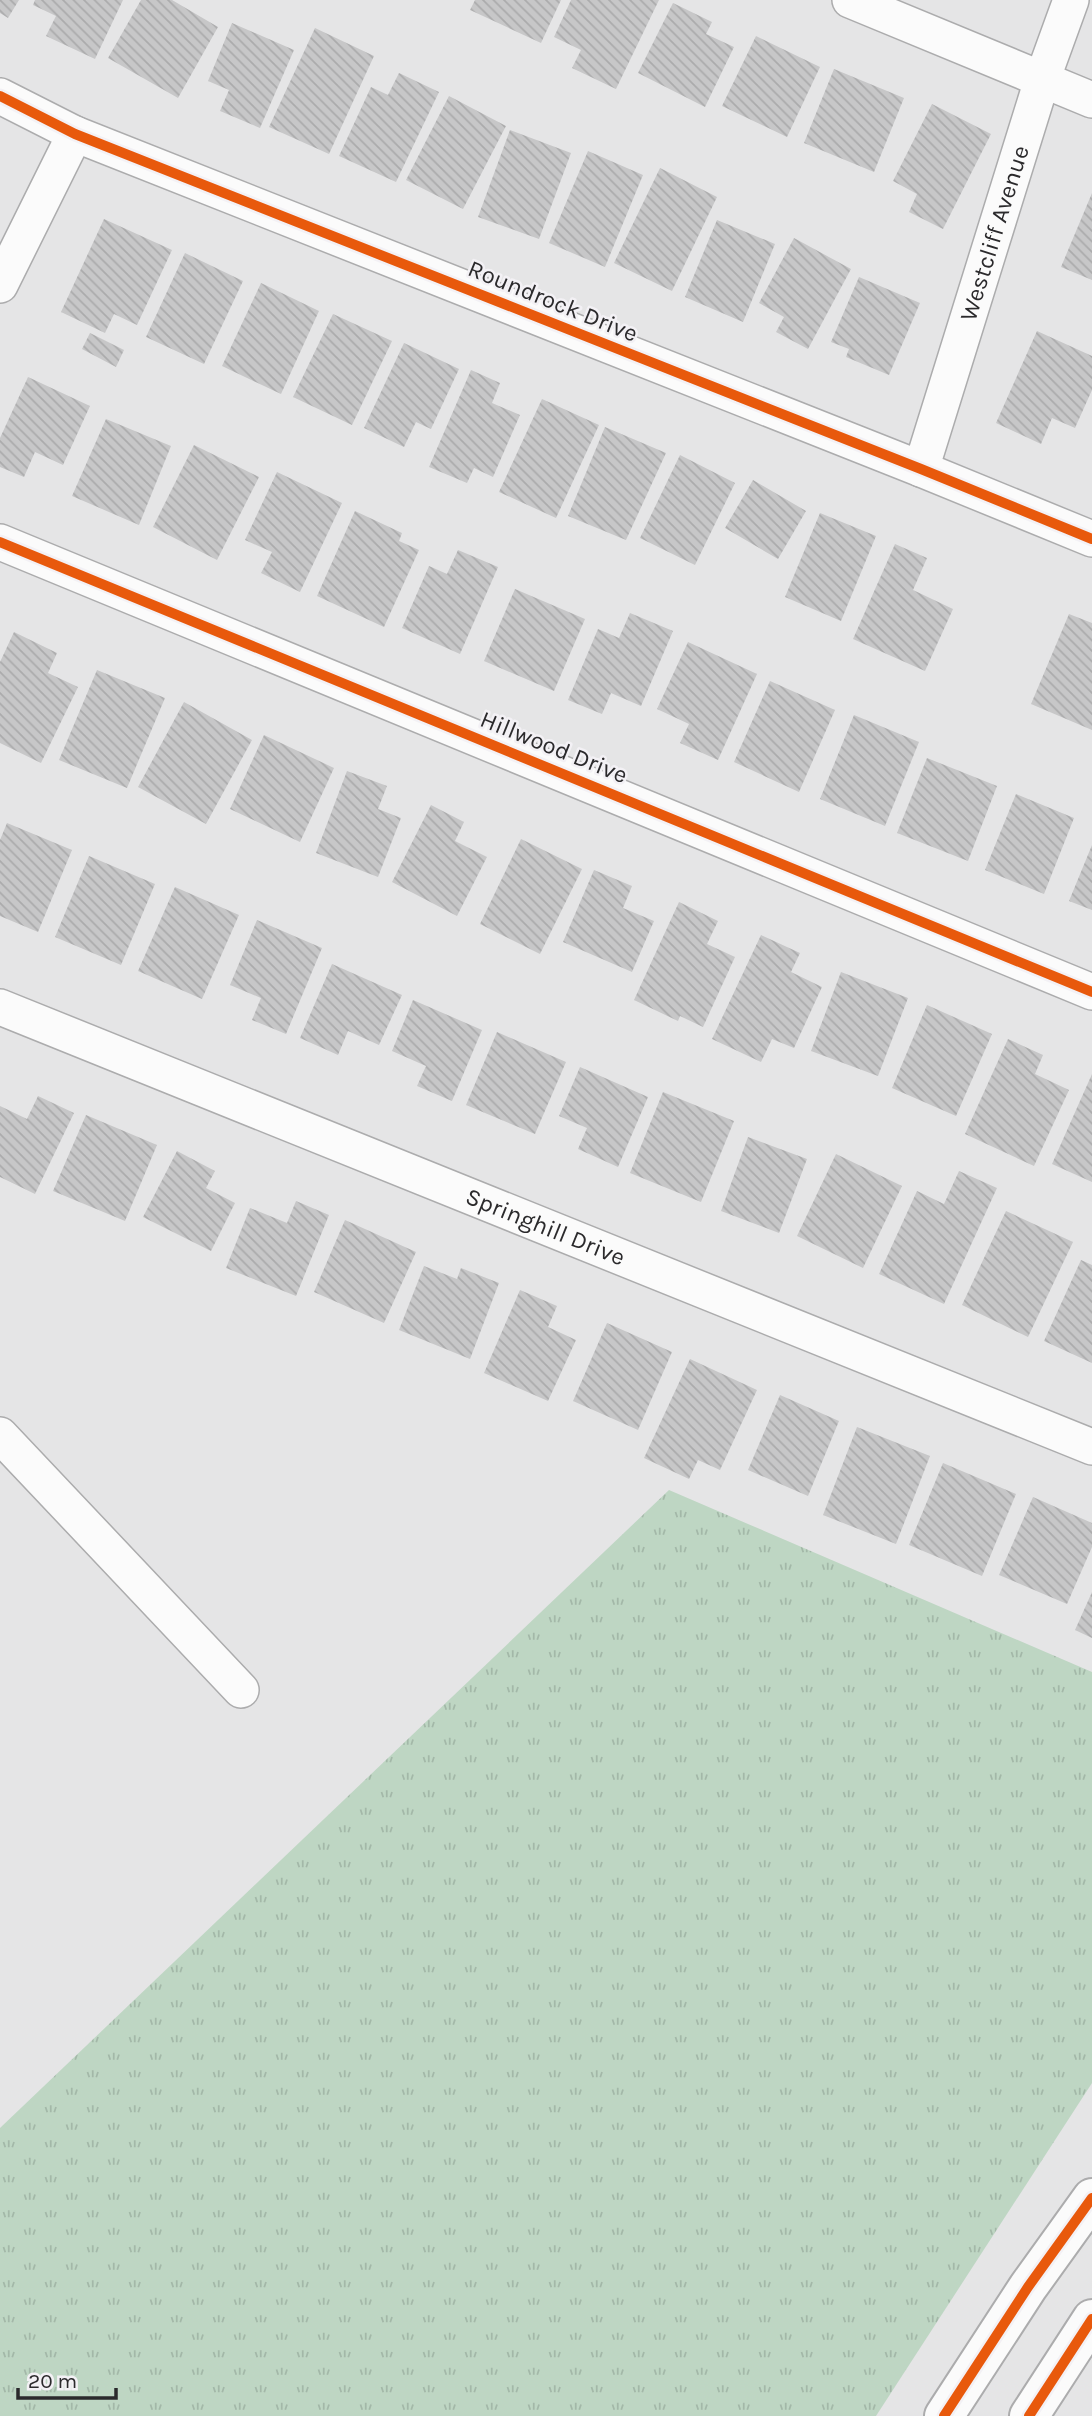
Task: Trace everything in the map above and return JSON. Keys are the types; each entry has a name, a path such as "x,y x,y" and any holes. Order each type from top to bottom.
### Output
{"main road":[{"path":"944,2416 1028,2287 1092,2198"},
{"path":"1029,2416 1092,2319"}],"street":[{"path":"850,0 1092,100"},
{"name":"Westcliff Avenue","path":"921,469 1042,79 1071,0"},
{"name":"Roundrock Drive","path":"0,96 75,134 921,469 1092,540"},
{"path":"0,285 75,134"},
{"name":"Hillwood Drive","path":"0,542 1092,992"},
{"name":"Springhill Drive","path":"0,1007 1092,1447"},
{"path":"0,1435 241,1690"}],"green space":[{"path":"669,1490 1092,1672 1092,2083 876,2416 0,2416 0,2128"}],"building":[{"path":"0,0 19,0 8,18 0,13"},
{"path":"35,0 123,0 95,59 46,36 56,16 33,5"},
{"path":"141,0 172,0 218,27 178,98 108,58"},
{"path":"475,0 561,0 541,43 470,10"},
{"path":"571,0 659,0 616,89 572,68 581,50 554,37"},
{"path":"673,3 712,22 706,34 734,47 705,107 638,73"},
{"path":"232,23 294,50 260,128 220,111 229,90 208,81"},
{"path":"315,28 374,56 329,154 269,127"},
{"path":"756,36 820,67 787,137 722,106"},
{"path":"834,69 904,98 874,172 804,143"},
{"path":"399,73 439,92 396,182 339,156 371,87 388,95"},
{"path":"449,96 506,126 463,209 406,180"},
{"path":"932,104 991,134 943,229 909,212 917,194 893,181"},
{"path":"510,130 571,153 539,239 478,217"},
{"path":"588,151 643,175 605,267 549,243"},
{"path":"660,168 717,197 672,291 614,263"},
{"path":"1092,193 1092,280 1061,267"},
{"path":"104,219 172,250 137,325 114,314 105,333 61,312"},
{"path":"717,220 775,244 743,322 685,297"},
{"path":"794,238 851,269 808,349 776,332 784,317 759,303"},
{"path":"185,253 243,281 204,364 146,337"},
{"path":"859,277 920,303 889,375 846,357 849,349 831,342"},
{"path":"261,283 319,311 281,394 222,366"},
{"path":"333,314 392,341 352,425 293,397"},
{"path":"1037,331 1092,356 1092,390 1075,428 1052,418 1041,444 996,423"},
{"path":"90,333 124,350 116,367 82,349"},
{"path":"404,343 459,369 431,429 416,422 404,447 364,428"},
{"path":"471,370 500,383 492,403 520,415 493,477 474,468 467,483 429,467"},
{"path":"28,377 90,406 63,465 35,452 24,477 0,467 0,438"},
{"path":"542,399 599,425 556,518 499,492"},
{"path":"106,419 171,446 139,525 72,496"},
{"path":"605,427 666,453 626,540 568,516"},
{"path":"194,445 259,477 217,560 153,527"},
{"path":"680,455 735,483 695,565 640,538"},
{"path":"277,472 342,503 300,592 261,573 272,552 245,540"},
{"path":"753,480 806,511 778,559 725,528"},
{"path":"355,511 402,533 399,541 419,550 384,627 317,596"},
{"path":"820,513 876,536 841,621 785,597"},
{"path":"895,544 927,558 913,590 953,609 925,671 853,639"},
{"path":"458,550 498,567 460,654 402,628 429,566 447,574"},
{"path":"515,589 585,619 554,691 484,661"},
{"path":"630,613 673,631 641,706 611,693 602,714 568,700 598,629 619,638"},
{"path":"1069,614 1092,623 1092,730 1031,704"},
{"path":"14,632 57,653 48,673 78,687 41,763 0,743 0,662"},
{"path":"688,642 757,674 718,760 680,743 689,724 657,709"},
{"path":"97,670 165,698 127,788 59,760"},
{"path":"770,681 835,710 799,792 734,762"},
{"path":"184,702 252,740 206,824 138,787"},
{"path":"854,715 919,742 885,826 820,799"},
{"path":"264,735 334,768 300,842 230,809"},
{"path":"927,758 997,786 968,861 897,833"},
{"path":"347,771 387,786 378,809 401,818 378,877 316,853"},
{"path":"1016,794 1074,818 1044,894 985,870"},
{"path":"431,805 464,822 455,841 487,857 457,916 392,882"},
{"path":"7,823 72,850 38,932 0,916 0,840"},
{"path":"521,839 582,869 540,954 480,924"},
{"path":"1092,845 1092,910 1069,901"},
{"path":"89,856 155,884 121,965 55,937"},
{"path":"594,870 632,886 623,908 654,921 632,972 563,942"},
{"path":"175,887 239,915 202,999 138,971"},
{"path":"679,902 718,921 707,944 735,957 703,1027 680,1016 678,1021 634,1000"},
{"path":"257,920 322,948 286,1034 252,1020 261,998 230,985"},
{"path":"761,935 800,953 791,972 822,987 794,1048 772,1039 761,1062 712,1039"},
{"path":"332,964 402,995 379,1045 348,1031 338,1055 300,1038"},
{"path":"841,972 908,998 878,1076 811,1051"},
{"path":"413,1000 482,1030 452,1101 417,1086 426,1066 392,1051"},
{"path":"927,1005 992,1034 956,1116 892,1088"},
{"path":"497,1032 566,1062 535,1134 466,1105"},
{"path":"1008,1039 1043,1055 1035,1074 1069,1090 1034,1166 965,1134"},
{"path":"580,1067 648,1097 618,1167 578,1149 587,1128 559,1116"},
{"path":"1092,1074 1092,1182 1052,1164"},
{"path":"663,1092 734,1121 701,1202 630,1173"},
{"path":"38,1096 74,1113 35,1194 0,1177 0,1106 27,1119"},
{"path":"86,1115 157,1145 125,1221 53,1191"},
{"path":"748,1137 807,1159 779,1233 721,1211"},
{"path":"177,1151 215,1171 206,1188 235,1203 211,1251 143,1217"},
{"path":"836,1154 902,1186 863,1268 797,1236"},
{"path":"959,1171 997,1188 944,1304 879,1274 917,1191 944,1204"},
{"path":"296,1201 329,1215 296,1296 226,1268 250,1208 287,1223"},
{"path":"1006,1211 1073,1242 1028,1337 962,1305"},
{"path":"345,1220 416,1252 384,1323 314,1292"},
{"path":"1081,1260 1092,1265 1092,1363 1044,1341"},
{"path":"424,1266 457,1279 461,1268 499,1283 470,1359 399,1330"},
{"path":"520,1290 557,1306 548,1327 576,1340 548,1401 484,1373"},
{"path":"607,1323 672,1352 638,1430 573,1401"},
{"path":"690,1359 757,1390 720,1470 698,1460 689,1479 644,1458"},
{"path":"780,1395 839,1421 808,1496 748,1470"},
{"path":"857,1427 930,1456 896,1544 823,1515"},
{"path":"943,1463 1016,1494 982,1576 909,1545"},
{"path":"1033,1497 1092,1523 1092,1547 1067,1604 999,1575"},
{"path":"1092,1592 1092,1638 1075,1630"}],"cycle path":[{"path":"0,96 75,134 1092,539"},
{"path":"0,542 1092,992"},
{"path":"944,2416 1028,2287 1092,2198"},
{"path":"1029,2416 1092,2319"}]}
